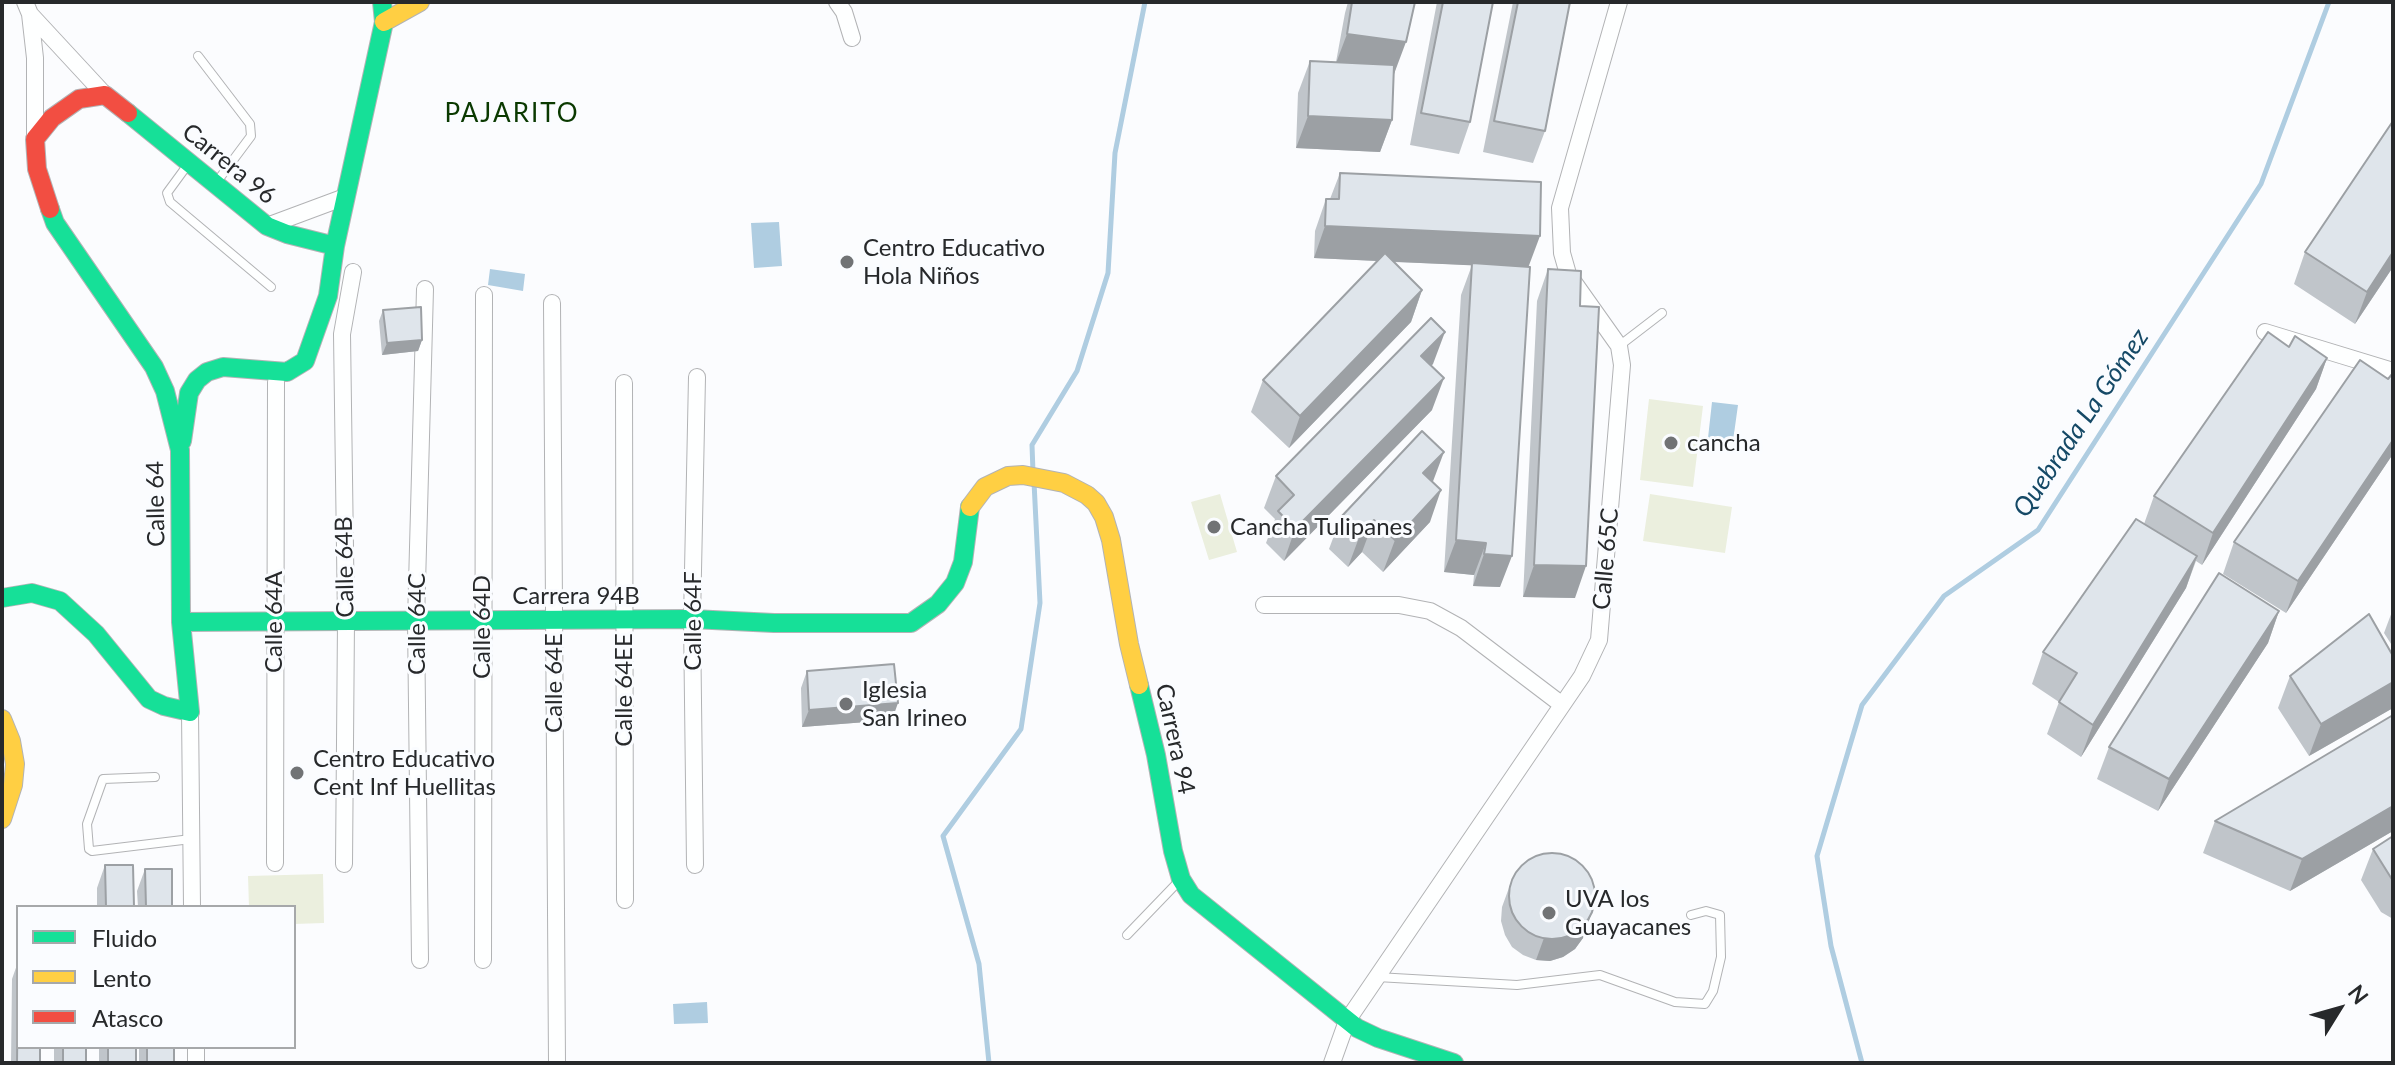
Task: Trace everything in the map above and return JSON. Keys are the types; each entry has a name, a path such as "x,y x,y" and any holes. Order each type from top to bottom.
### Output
{"street":[{"path":"180,450 189,393 207,372 223,367 287,372 305,361 328,296 345,197 384,22 382,2"},
{"path":"384,22 420,2"},
{"path":"837,2 844,12 852,38"},
{"path":"1619,2 1560,208 1562,253 1568,274 1619,346"},
{"path":"28,8 105,95"},
{"name":"Calle 64","path":"28,8 36,83 37,169 55,223 154,367 165,391 180,450 181,622 190,712 192,905"},
{"path":"35,139 52,118 79,99 105,95"},
{"name":"Carrera 96","path":"105,95 267,226 335,246"},
{"path":"267,226 345,197"},
{"name":"Calle 64B","path":"344,864 346,621 342,334 353,272"},
{"name":"Calle 64C","path":"420,960 416,621 425,289"},
{"name":"Calle 64D","path":"483,960 484,295"},
{"name":"Calle 64E","path":"552,303 557,1063"},
{"path":"2265,332 2393,371"},
{"name":"Calle 65C","path":"1332,1063 1347,1021 1582,676 1599,640 1621,379 1619,346"},
{"name":"Calle 64F","path":"695,865 692,619 697,377"},
{"name":"Calle 64A","path":"275,863 273,622 276,382"},
{"name":"Calle 64EE","path":"624,383 625,900"},
{"name":"Carrera 94","path":"955,583 963,562 970,507 985,487 1008,476 1049,478 1087,495 1096,503 1111,540 1129,644 1156,755 1173,851 1181,879 1191,895 1347,1021 1378,1038 1454,1063"},
{"name":"Carrera 94B","path":"181,622 692,619 911,623 938,604 955,583"},
{"path":"2,598 32,593 60,601 96,634 149,699 190,712"},
{"path":"1264,605 1399,605 1430,611 1461,628 1561,704"},
{"path":"2,719 11,741 15,764 13,785 2,819"}],"lane":[{"path":"198,56 250,124 251,136 216,184"},
{"path":"189,162 167,193 170,202 271,287"},
{"path":"1619,346 1662,313"},
{"path":"155,777 103,779 87,824 89,849 192,839"},
{"path":"1127,935 1181,879"},
{"path":"1376,977 1517,985 1600,975 1675,1002 1705,1004 1713,991 1721,957 1720,915 1706,911 1691,915"}],"green space":[{"name":"cancha","path":"1649,399 1703,406 1693,487 1640,480"},
{"name":"Cancha Tulipanes","path":"1220,494 1237,552 1209,560 1191,502"},
{"name":"cancha","path":"1650,494 1732,507 1725,553 1643,541"},
{"path":"323,874 324,923 296,924 296,905 249,905 248,876"}],"water":[{"path":"779,222 782,266 754,268 751,223"},
{"path":"490,269 525,274 523,291 488,285"},
{"path":"1712,402 1738,405 1733,441 1708,438"},
{"path":"707,1002 708,1023 674,1024 673,1004"}],"building":[{"path":"1352,2 1415,2 1406,42 1347,34"},
{"path":"1443,2 1493,2 1470,122 1421,113"},
{"path":"1518,2 1570,2 1545,131 1494,121"},
{"path":"1310,61 1394,65 1392,120 1308,116"},
{"path":"2393,121 2393,252 2367,292 2305,252"},
{"path":"1340,173 1541,182 1540,236 1325,226 1326,199 1339,199"},
{"path":"1385,253 1422,290 1300,416 1263,380"},
{"path":"1472,263 1530,267 1512,556 1484,554 1486,543 1456,540"},
{"path":"1548,269 1581,271 1580,306 1599,307 1586,566 1534,565"},
{"path":"421,307 422,340 387,343 383,310"},
{"path":"1431,318 1445,332 1421,356 1444,378 1295,529 1278,511 1294,495 1276,476"},
{"path":"2268,332 2289,347 2295,336 2327,358 2213,533 2154,496"},
{"path":"2360,360 2388,379 2393,373 2393,440 2298,581 2234,542"},
{"path":"1422,431 1444,452 1423,473 1441,490 1395,540 1374,520 1360,535 1341,517"},
{"path":"2136,519 2197,556 2093,725 2059,702 2077,673 2043,652"},
{"path":"2219,573 2279,611 2169,779 2109,747"},
{"path":"2369,614 2393,656 2393,682 2321,724 2290,676"},
{"path":"894,664 898,703 809,710 807,671"},
{"path":"2393,715 2393,806 2302,859 2215,821"},
{"path":"2393,836 2393,881 2373,849"},
{"path":"1552,853 1576,860 1588,872 1595,896 1588,920 1576,932 1552,939 1528,932 1516,920 1509,896 1516,872 1528,860"},
{"path":"105,865 133,865 134,905 106,905"},
{"path":"145,869 172,869 172,905 146,905"},
{"path":"17,1049 40,1049 40,1063 17,1063"},
{"path":"63,1049 86,1049 86,1063 63,1063"},
{"path":"108,1049 136,1049 136,1063 108,1063"},
{"path":"147,1049 174,1049 174,1063 147,1063"}],"waterway":[{"path":"1033,472 1032,445 1077,371 1108,273 1115,153 1145,2"},
{"name":"Quebrada La Gómez","path":"1862,1063 1831,946 1817,856 1862,705 1944,596 2038,530 2261,184 2329,2"},
{"path":"989,1063 979,964 943,836 1021,729 1040,603 1034,482"}],"traffic: fast":[{"path":"182,441 189,393 207,372 223,367 287,372 305,361 328,296 335,246 384,22 382,2"},
{"path":"128,113 267,226 335,246"},
{"path":"2,598 32,593 60,601 96,634 149,699 190,712 181,622 180,450 165,391 154,367 55,223 50,209"},
{"path":"181,622 692,619 774,623 911,623 938,604 955,583 963,562 970,507"},
{"path":"1139,685 1156,755 1173,851 1181,879 1191,895 1357,1028 1454,1063"}],"traffic: slow":[{"path":"384,22 420,2"},
{"path":"970,507 985,487 1008,476 1023,475 1064,483 1096,503 1111,540 1139,685"},
{"path":"2,719 11,741 15,764 13,785 2,819"}],"traffic: jam":[{"path":"50,209 37,169 35,139 52,118 79,99 105,95 128,113"}],"place":[{"name":"Centro Educativo Hola Niños","path":"847,262"},
{"name":"cancha","path":"1671,443"},
{"name":"Cancha Tulipanes","path":"1214,527"},
{"name":"Iglesia San Irineo","path":"846,704"},
{"name":"Centro Educativo Cent Inf Huellitas","path":"297,773"},
{"name":"UVA los Guayacanes","path":"1549,913"}],"district":[{"name":"PAJARITO","path":"512,114"}]}
